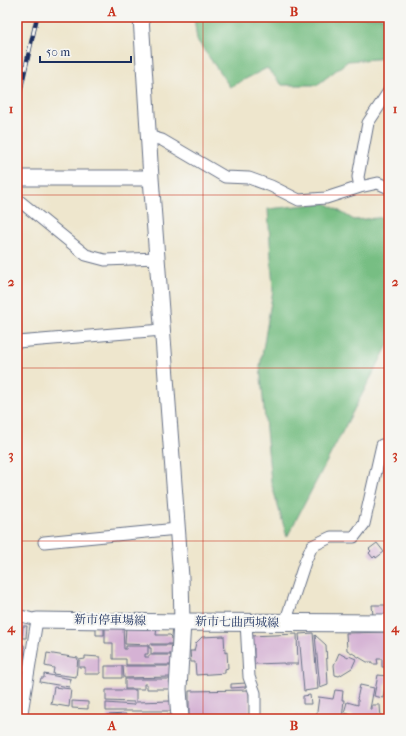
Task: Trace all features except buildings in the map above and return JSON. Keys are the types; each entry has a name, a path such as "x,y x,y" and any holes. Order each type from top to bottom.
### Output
{"main road":[{"name":"新市七曲西城線","path":"180,719 178,689 182,622 389,623"}],"street":[{"path":"141,17 150,178 177,529 182,622"},
{"path":"360,187 358,176 368,123 389,91"},
{"path":"148,136 162,140 225,177 249,178 271,186 299,200 326,198 378,183 389,188"},
{"path":"17,178 150,178"},
{"path":"17,199 86,254 105,260 157,258"},
{"path":"17,342 162,330"},
{"path":"285,623 305,562 312,546 331,537 354,537 364,524 382,445"},
{"path":"44,542 177,529"},
{"path":"17,615 37,620 21,719"},
{"name":"新市停車場線","path":"37,620 182,622"},
{"path":"246,622 249,678 255,693 255,719"}],"green space":[{"path":"194,17 389,17 389,58 348,61 317,85 282,85 267,68 230,87 197,40"},
{"path":"326,203 354,220 389,217 389,343 287,537 271,482 260,367 273,290 268,209"}],"railway":[{"path":"17,105 37,17"}]}
